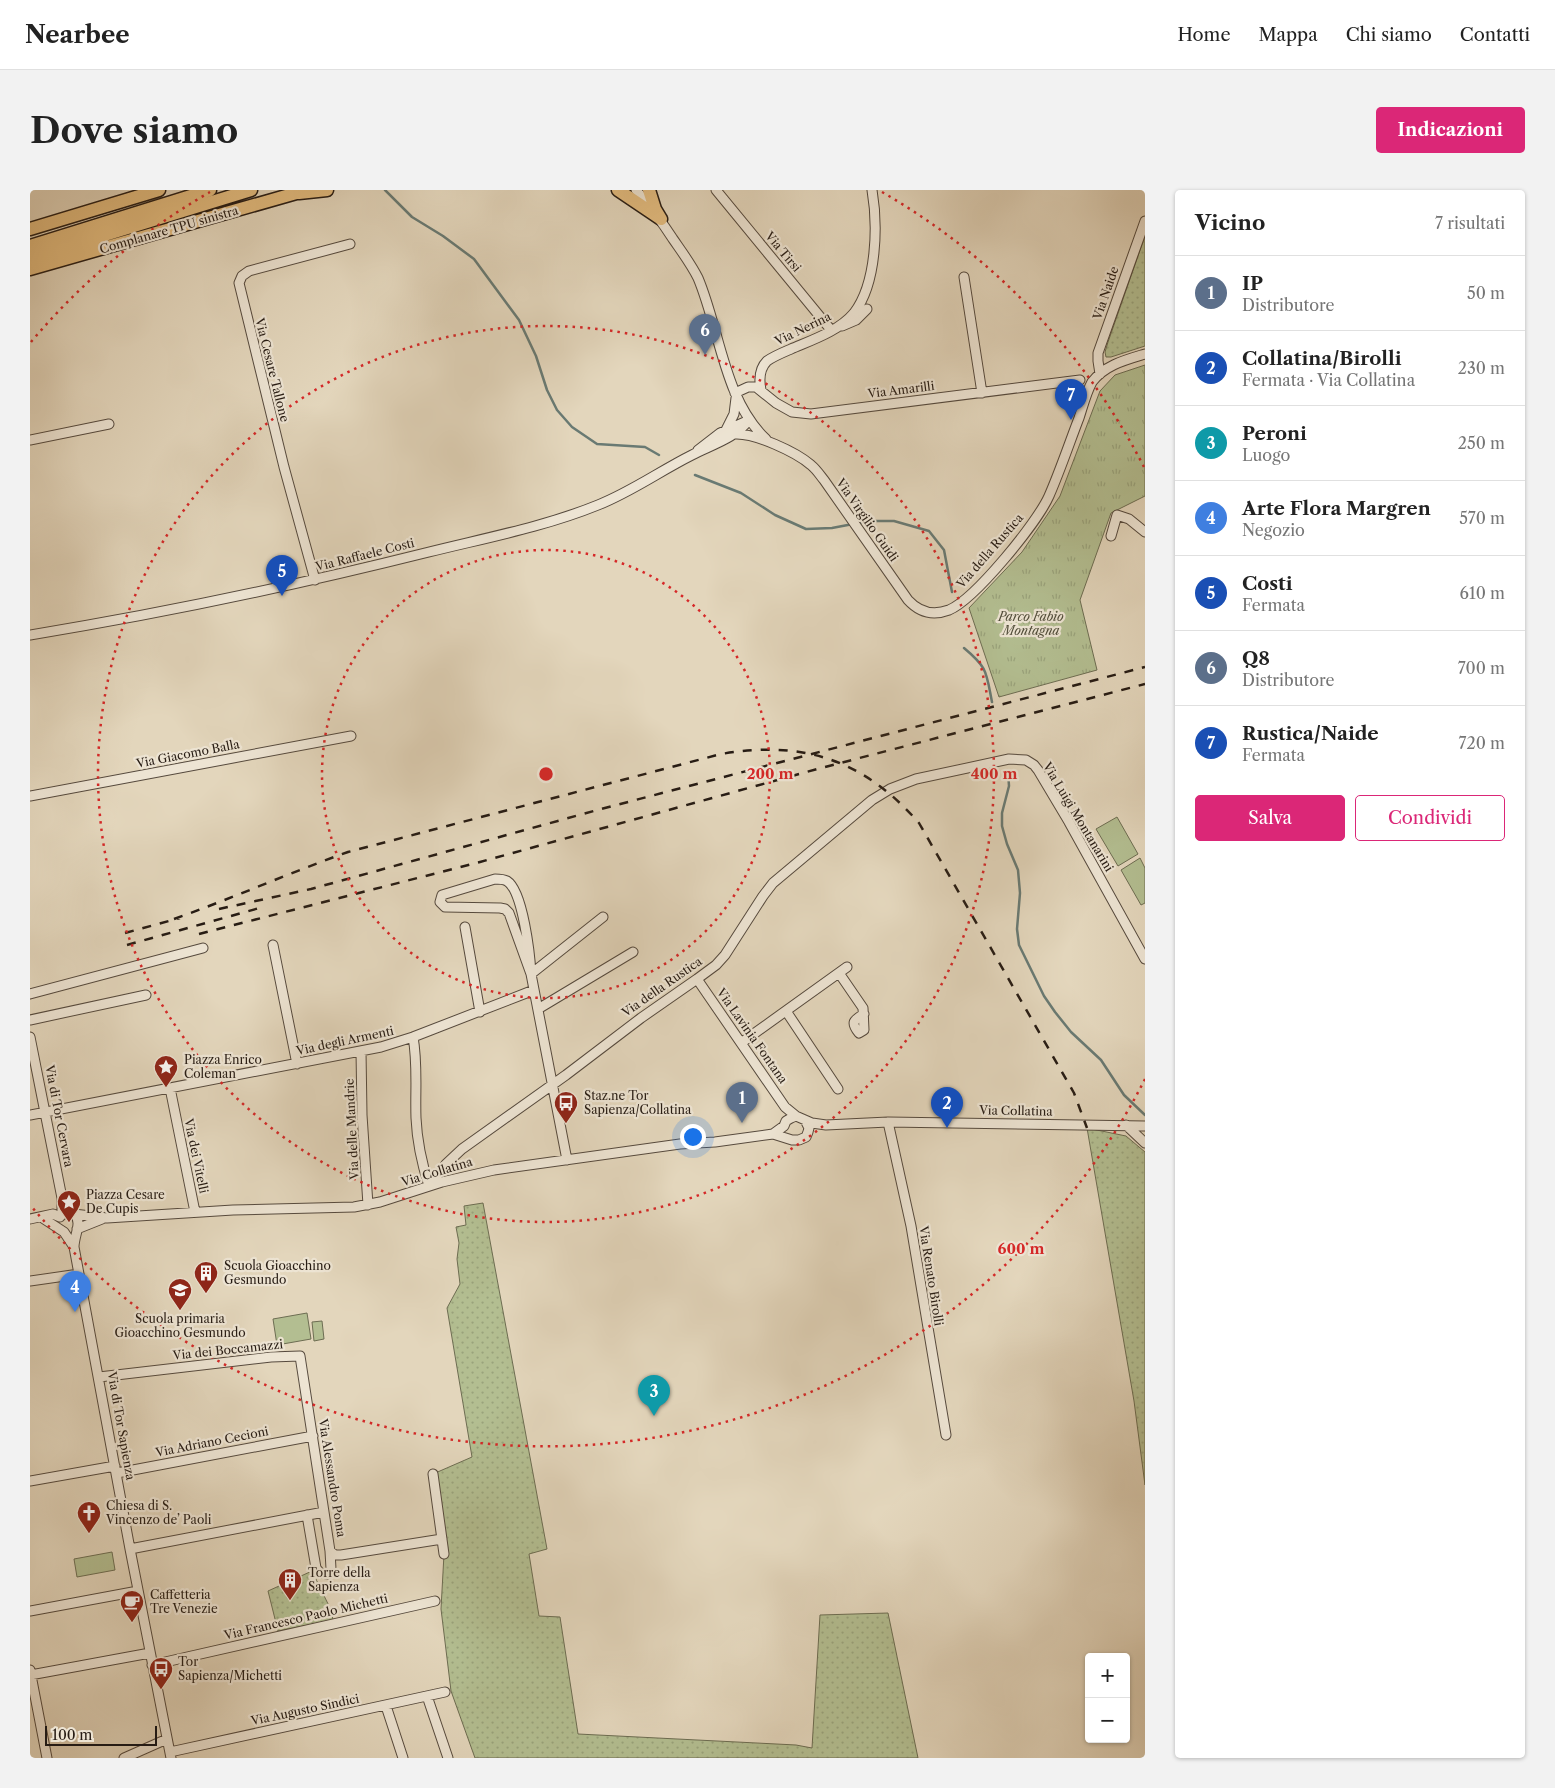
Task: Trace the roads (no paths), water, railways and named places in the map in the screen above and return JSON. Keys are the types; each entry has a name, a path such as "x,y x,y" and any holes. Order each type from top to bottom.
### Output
{"highway":[{"path":"30,229 159,190"},
{"path":"30,246 210,190"},
{"path":"30,258 251,190"},
{"name":"Complanare TPU sinistra","path":"30,269 303,191 327,190"},
{"path":"618,190 661,219"},
{"path":"649,190 655,209 661,219"}],"street":[{"path":"636,190 661,219 688,258 698,278 736,395 749,420"},
{"name":"Via Tirsi","path":"716,190 834,329"},
{"name":"Via Nerina","path":"748,387 756,381 768,360 834,329 854,312 865,290 870,274 875,234 875,204 872,190"},
{"name":"Via Naide","path":"1100,374 1098,353 1145,221"},
{"name":"Via Cesare Tallone","path":"315,580 284,467 238,283 242,276 249,272 350,244"},
{"path":"964,277 982,393"},
{"path":"834,329 856,320 867,310"},
{"name":"Via della Rustica","path":"938,612 949,610 961,603 1030,527 1048,498 1092,382 1115,364 1145,354"},
{"path":"761,372 760,382 762,390"},
{"name":"Via Amarilli","path":"748,387 756,387 762,390 776,403 792,412 800,414 831,412 1080,380 1100,374"},
{"path":"1080,380 1087,393"},
{"path":"736,395 748,387"},
{"path":"726,430 734,414 736,395"},
{"name":"Via Raffaele Costi","path":"692,455 726,430 749,420"},
{"name":"Via Raffaele Costi","path":"30,634 203,604 315,580 573,514 612,500 692,455 720,443 735,434 749,420"},
{"name":"Via Virgilio Guidi","path":"749,420 770,443"},
{"path":"30,440 109,424"},
{"name":"Via Virgilio Guidi","path":"735,434 751,436 770,443 810,464 847,511 908,600 915,607 924,611 938,612"},
{"path":"1111,536 1117,515 1129,519 1145,532"},
{"name":"Via Giacomo Balla","path":"30,796 351,736"},
{"name":"Via Luigi Montanarini","path":"890,789 916,780 1001,760 1017,759 1030,762 1038,770 1069,822 1145,959"},
{"name":"Via della Rustica","path":"429,1186 446,1164 462,1149 553,1084 640,1018 697,980 725,955 773,883 872,800 890,789"},
{"path":"531,974 507,911 498,908 446,907 442,906 440,902 442,895 495,879 508,882 514,890 529,947 531,974 567,1160"},
{"path":"531,974 603,917"},
{"path":"465,927 480,1012"},
{"path":"273,945 297,1064"},
{"path":"30,994 203,948"},
{"path":"538,1009 633,952"},
{"path":"741,1043 843,970 863,1008 864,1014"},
{"name":"Via Lavinia Fontana","path":"697,980 785,1107 801,1118"},
{"name":"Via degli Armenti","path":"170,1088 361,1052 388,1045 480,1012 534,990"},
{"path":"30,1020 146,995"},
{"path":"786,1011 838,1089"},
{"name":"Via di Tor Cervara","path":"30,1037 62,1200"},
{"path":"413,1037 416,1065 416,1123 422,1164 429,1186"},
{"name":"Via delle Mandrie","path":"361,1052 362,1115 368,1205"},
{"path":"30,1115 170,1088"},
{"name":"Via dei Vitelli","path":"170,1088 195,1212"},
{"path":"785,1107 785,1123 785,1131 788,1138 795,1140 803,1139 808,1132 809,1128 801,1118 785,1123"},
{"name":"Via Collatina","path":"801,1118 812,1123 826,1125 888,1122 1145,1126"},
{"name":"Via Renato Birolli","path":"888,1122 911,1226 946,1435"},
{"name":"Via Collatina","path":"773,1134 785,1123"},
{"name":"Via Collatina","path":"808,1132 826,1125"},
{"path":"1126,1125 1145,1143"},
{"name":"Via Collatina","path":"107,1218 195,1212 331,1208 368,1205 391,1200 429,1186 477,1173 680,1144 715,1142 773,1134 788,1138"},
{"path":"62,1200 79,1221 74,1247"},
{"path":"62,1200 61,1216 58,1222 74,1247"},
{"path":"30,1219 53,1214 61,1216 66,1213 107,1218"},
{"path":"41,1217 70,1233 107,1218"},
{"name":"Via di Tor Sapienza","path":"74,1247 152,1665 171,1755"},
{"path":"30,1281 79,1274"},
{"name":"Via dei Boccamazzi","path":"99,1377 271,1356 300,1356"},
{"name":"Via Alessandro Poma","path":"300,1356 330,1551 341,1555 442,1539"},
{"name":"Via Adriano Cecioni","path":"30,1481 116,1470 313,1436"},
{"path":"433,1474 444,1554"},
{"path":"130,1549 324,1512"},
{"path":"307,1515 316,1567 320,1573 328,1574 331,1569 330,1551"},
{"path":"30,1611 138,1591"},
{"name":"Via Francesco Paolo Michetti","path":"152,1665 436,1601"},
{"path":"47,1758 30,1673 150,1653"},
{"name":"Via Augusto Sindici","path":"171,1755 444,1692"},
{"path":"427,1696 448,1758"},
{"path":"386,1706 404,1758"},
{"path":"124,1758 168,1739"}],"waterway":[{"path":"385,190 412,217 443,236 474,259 519,320 536,356 547,390 557,410 572,427 597,444 645,447 659,455"},
{"path":"695,475 741,493 775,515 806,529 832,528 853,524"},
{"path":"859,523 894,521 929,531 944,550 952,592"},
{"path":"964,648 978,661 985,671 992,702"},
{"path":"1008,772 1009,786 1002,813 1002,826 1018,870 1020,893 1017,929 1019,945 1044,996 1055,1012 1071,1032 1101,1060 1124,1095 1145,1115"}],"railway":[{"path":"219,909 311,889 601,809 1145,667"},
{"path":"199,934 480,862 821,768 1145,684"},
{"path":"174,919 348,852 721,754 751,750 779,750 806,753 854,770 877,784 898,801 919,823 1074,1093 1087,1128"},
{"path":"127,945 263,907"},
{"path":"125,933 180,918"}],"place":[{"name":"Q8","path":"705,355"},
{"name":"Rustica/Naide","path":"1071,420"},
{"name":"Costi","path":"282,596"},
{"name":"Piazza Enrico Coleman","path":"166,1088"},
{"name":"IP","path":"742,1123"},
{"name":"Staz.ne Tor Sapienza/Collatina","path":"566,1124"},
{"name":"Collatina/Birolli","path":"947,1128"},
{"name":"Piazza Cesare De Cupis","path":"69,1223"},
{"name":"Scuola Gioacchino Gesmundo","path":"206,1294"},
{"name":"Scuola primaria Gioacchino Gesmundo","path":"180,1311"},
{"name":"Arte Flora Margren","path":"75,1312"},
{"name":"Peroni","path":"654,1416"},
{"name":"Chiesa di S. Vincenzo de’ Paoli","path":"89,1534"},
{"name":"Torre della Sapienza","path":"290,1601"},
{"name":"Caffetteria Tre Venezie","path":"132,1623"},
{"name":"Tor Sapienza/Michetti","path":"161,1690"}],"park label":[{"name":"Parco Fabio Montagna","path":"1031,624"}]}
